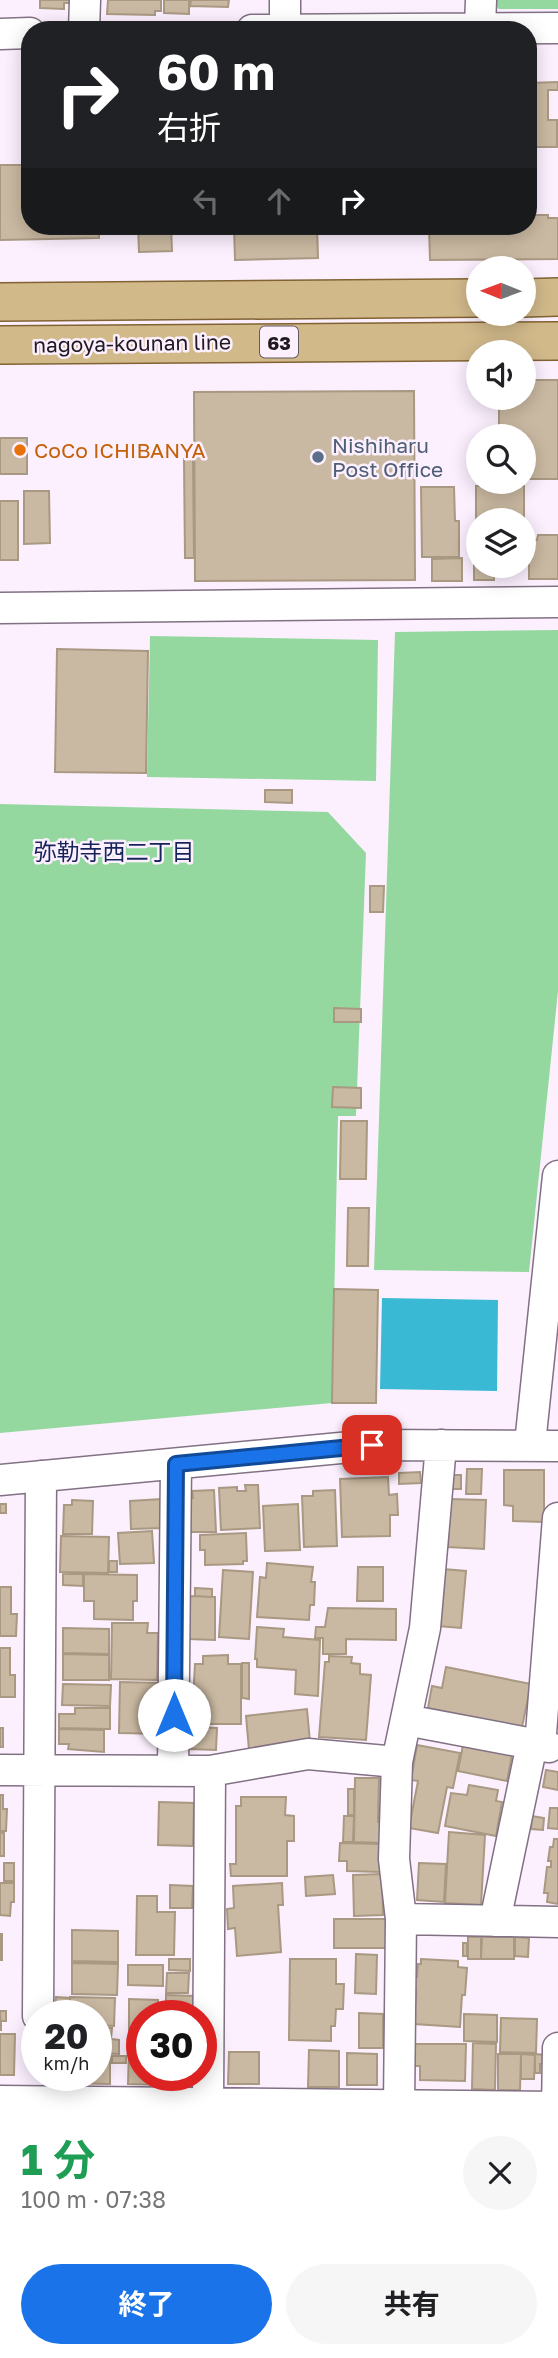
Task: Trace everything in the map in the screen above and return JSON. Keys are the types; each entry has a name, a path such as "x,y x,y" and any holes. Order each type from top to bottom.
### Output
{"main road":[{"path":"536,298 558,297"},
{"name":"nagoya-kounan line","path":"0,302 466,298"},
{"name":"nagoya-kounan line","path":"0,345 558,341"}],"street":[{"path":"84,21 85,0"},
{"path":"285,0 285,21"},
{"path":"389,21 480,14 519,21"},
{"path":"537,24 558,28"},
{"path":"0,34 21,33"},
{"path":"0,608 558,602"},
{"path":"0,1480 372,1445 544,1445 558,1176"},
{"path":"399,2105 401,1919 394,1859 397,1762 425,1628 441,1445"},
{"path":"173,1771 176,1464"},
{"path":"38,2000 41,1476"},
{"path":"495,1921 543,1746 558,1518"},
{"path":"405,1720 543,1746"},
{"path":"0,1770 210,1771 308,1754 397,1762"},
{"path":"208,2104 210,1771"},
{"path":"401,1919 558,1922"},
{"path":"557,2113 558,2048"},
{"path":"0,2101 38,2097 278,2109 399,2105 558,2107"}],"green space":[{"path":"490,0 558,0 558,9 499,9"},
{"path":"558,630 558,991 529,1272 374,1270 395,632"},
{"path":"150,636 378,640 376,781 147,777"},
{"path":"0,804 328,812 366,853 356,1116 338,1116 332,1403 0,1433"}],"water":[{"path":"382,1298 498,1300 497,1391 380,1389"}],"building":[{"path":"40,0 69,0 69,3 64,3 64,9 40,8"},
{"path":"108,0 161,0 161,11 155,11 155,15 107,14"},
{"path":"164,0 189,0 189,14 164,13"},
{"path":"191,0 229,0 228,7 190,6"},
{"path":"558,82 558,90 548,90 548,120 557,120 557,147 537,147 537,83"},
{"path":"0,165 21,165 21,235 99,235 99,238 0,240"},
{"path":"537,215 558,218 558,259 536,259 536,256 466,256 466,260 430,260 429,235 537,235"},
{"path":"138,235 171,235 172,251 139,252"},
{"path":"234,235 317,235 318,258 235,260"},
{"path":"536,380 558,380 558,479 536,479 536,424 499,424 499,410 536,410"},
{"path":"414,391 415,580 195,581 194,392"},
{"path":"0,438 27,438 27,474 0,474"},
{"path":"184,459 193,459 194,558 185,558"},
{"path":"421,487 454,487 455,521 459,521 459,557 422,557"},
{"path":"24,491 49,491 50,543 24,544"},
{"path":"476,494 524,494 524,508 476,508"},
{"path":"0,501 18,501 18,560 0,560"},
{"path":"538,535 558,535 558,579 529,579 536,578"},
{"path":"462,558 462,581 432,581 432,559"},
{"path":"474,578 494,578 494,580"},
{"path":"57,649 148,651 146,773 55,772"},
{"path":"265,790 292,790 292,803 265,802"},
{"path":"370,886 384,886 383,912 370,912"},
{"path":"334,1008 361,1009 361,1022 334,1022"},
{"path":"333,1087 361,1088 361,1108 332,1107"},
{"path":"341,1121 367,1121 366,1179 340,1179"},
{"path":"348,1208 369,1208 368,1266 347,1266"},
{"path":"334,1289 378,1290 376,1403 332,1403"},
{"path":"467,1469 482,1469 481,1494 466,1494"},
{"path":"504,1470 544,1470 544,1522 513,1521 513,1506 504,1505"},
{"path":"420,1472 421,1483 399,1484 399,1473"},
{"path":"452,1475 461,1475 461,1489 451,1489"},
{"path":"388,1477 389,1495 397,1494 398,1515 390,1515 390,1536 342,1537 340,1479"},
{"path":"245,1485 258,1485 260,1528 221,1530 219,1488 237,1487 237,1491 246,1491"},
{"path":"214,1490 216,1532 187,1532 186,1498 193,1498 192,1491"},
{"path":"335,1490 337,1546 304,1547 302,1496 313,1496 313,1491"},
{"path":"161,1499 163,1528 131,1529 130,1501"},
{"path":"450,1499 486,1500 484,1549 448,1547"},
{"path":"72,1500 93,1501 92,1534 63,1534 64,1505 72,1505"},
{"path":"0,1504 6,1504 6,1513 0,1513"},
{"path":"298,1504 300,1550 265,1551 263,1506"},
{"path":"152,1531 154,1563 120,1564 118,1533"},
{"path":"246,1533 247,1561 243,1561 243,1564 205,1565 205,1550 200,1550 200,1535"},
{"path":"61,1536 109,1537 108,1573 60,1572"},
{"path":"109,1561 117,1561 117,1572 109,1572"},
{"path":"267,1563 313,1567 311,1582 315,1582 314,1605 310,1605 309,1620 257,1617 260,1577 266,1578"},
{"path":"358,1567 383,1567 383,1601 357,1601"},
{"path":"443,1569 466,1571 461,1628 438,1626"},
{"path":"223,1570 253,1572 249,1639 219,1637"},
{"path":"63,1574 83,1574 83,1586 63,1585"},
{"path":"84,1574 137,1575 137,1601 133,1601 133,1620 94,1619 94,1601 84,1601"},
{"path":"0,1587 11,1587 11,1614 17,1614 16,1636 0,1636"},
{"path":"195,1588 212,1589 212,1597 195,1596"},
{"path":"189,1596 215,1597 215,1640 188,1639"},
{"path":"328,1608 396,1609 396,1640 346,1639 346,1654 323,1654 323,1638 315,1638 316,1627 325,1627"},
{"path":"112,1623 148,1623 147,1633 158,1633 157,1680 111,1679"},
{"path":"257,1627 284,1629 283,1637 320,1640 318,1696 295,1694 296,1670 257,1667"},
{"path":"63,1628 109,1629 109,1654 63,1653"},
{"path":"0,1648 10,1648 10,1675 15,1675 15,1697 0,1697"},
{"path":"63,1654 109,1655 109,1680 63,1680"},
{"path":"228,1655 228,1664 241,1664 241,1724 196,1724 196,1700 193,1700 195,1664 203,1664 203,1656"},
{"path":"329,1656 352,1657 351,1663 360,1664 360,1674 371,1675 366,1740 319,1737 325,1662 329,1662"},
{"path":"242,1663 249,1663 249,1699 242,1698"},
{"path":"446,1667 531,1684 522,1727 428,1708 432,1686 442,1688"},
{"path":"120,1682 163,1683 162,1734 119,1733"},
{"path":"63,1684 111,1685 110,1706 62,1705"},
{"path":"75,1708 110,1708 110,1729 59,1728 59,1714 75,1714"},
{"path":"307,1709 310,1742 249,1750 246,1716"},
{"path":"190,1727 217,1728 216,1750 189,1749"},
{"path":"0,1728 3,1728 3,1747 0,1747"},
{"path":"59,1729 104,1730 104,1752 68,1749 69,1744 59,1744"},
{"path":"417,1745 460,1753 453,1788 447,1787 438,1833 409,1828 418,1781 411,1780"},
{"path":"463,1745 512,1755 507,1781 458,1771"},
{"path":"546,1770 558,1772 558,1790 543,1787"},
{"path":"355,1778 379,1778 378,1822 382,1822 382,1843 354,1842"},
{"path":"469,1785 498,1790 496,1801 502,1802 496,1836 445,1826 451,1793 467,1795"},
{"path":"348,1789 354,1789 354,1815 348,1815"},
{"path":"0,1795 3,1795 3,1809 7,1809 6,1831 0,1831"},
{"path":"241,1797 286,1797 285,1815 294,1816 294,1841 287,1841 287,1876 231,1876 230,1864 236,1864 236,1806 241,1806"},
{"path":"159,1802 194,1803 193,1846 158,1845"},
{"path":"550,1808 558,1808 558,1829 548,1828"},
{"path":"344,1816 354,1816 353,1842 343,1842"},
{"path":"532,1816 544,1818 543,1830 531,1829"},
{"path":"449,1832 485,1835 481,1905 445,1903"},
{"path":"0,1833 4,1833 4,1856 0,1856"},
{"path":"554,1839 558,1839 558,1904 547,1902 548,1893 544,1893 547,1867 551,1867 551,1861 548,1861 550,1847 553,1847"},
{"path":"340,1843 382,1844 381,1872 347,1871 347,1861 339,1861"},
{"path":"4,1863 14,1863 14,1881 4,1881"},
{"path":"419,1863 446,1864 444,1902 417,1900"},
{"path":"382,1874 383,1915 354,1916 353,1875"},
{"path":"333,1875 335,1894 306,1896 305,1877"},
{"path":"0,1883 14,1883 14,1902 11,1902 10,1916 0,1915"},
{"path":"282,1883 283,1905 278,1905 281,1952 237,1956 235,1928 228,1929 227,1909 234,1908 233,1886"},
{"path":"170,1885 193,1886 192,1908 170,1908"},
{"path":"137,1896 157,1896 157,1912 175,1912 174,1955 136,1955"},
{"path":"334,1919 387,1919 387,1948 334,1948"},
{"path":"72,1930 118,1931 118,1962 72,1961"},
{"path":"2,1934 2,1960 0,1960"},
{"path":"468,1937 481,1937 481,1959 468,1959"},
{"path":"482,1937 514,1937 514,1959 481,1959"},
{"path":"515,1937 529,1938 528,1957 515,1956"},
{"path":"463,1943 467,1943 467,1956 463,1956"},
{"path":"356,1954 377,1955 376,1994 355,1993"},
{"path":"169,1959 190,1959 190,1971 169,1970"},
{"path":"290,1959 336,1959 336,1984 344,1984 343,2009 336,2009 335,2026 331,2026 331,2041 289,2040"},
{"path":"421,1959 458,1961 458,1967 467,1968 460,2027 414,2024 416,1990 412,1990 413,1977 417,1977"},
{"path":"72,1963 118,1964 117,1995 72,1994"},
{"path":"128,1965 163,1965 163,1986 128,1985"},
{"path":"167,1973 189,1973 188,1993 166,1993"},
{"path":"166,1995 196,1996 196,2000 166,2000"},
{"path":"56,1997 70,1998 70,2000 56,2000"},
{"path":"70,1997 115,1998 114,2026 112,2000 70,2000"},
{"path":"0,2011 6,2011 6,2021 1,2021 1,2031"},
{"path":"359,2013 383,2014 383,2048 359,2048"},
{"path":"464,2014 497,2015 497,2042 464,2041"},
{"path":"501,2018 537,2019 536,2053 500,2052"},
{"path":"0,2034 15,2034 14,2075 0,2075"},
{"path":"112,2039 119,2040 119,2054 112,2054"},
{"path":"473,2043 496,2044 495,2090 472,2089"},
{"path":"415,2044 466,2044 465,2081 420,2080 420,2066 414,2066"},
{"path":"309,2050 339,2051 339,2087 308,2087"},
{"path":"229,2052 259,2052 259,2084 228,2084"},
{"path":"347,2053 377,2054 377,2085 347,2085"},
{"path":"498,2054 521,2054 520,2090 498,2090"},
{"path":"521,2054 535,2055 534,2079 521,2079"},
{"path":"535,2054 545,2055 545,2064 540,2064 540,2073 535,2073"},
{"path":"112,2056 126,2056 126,2063 112,2063"}],"place":[{"name":"CoCo ICHIBANYA","path":"20,450"},
{"name":"Nishiharu Post Office","path":"318,457"}],"district":[{"name":"弥勒寺西二丁目","path":"114,851"}],"route":[{"path":"174,1715 176,1464 372,1445"}]}
